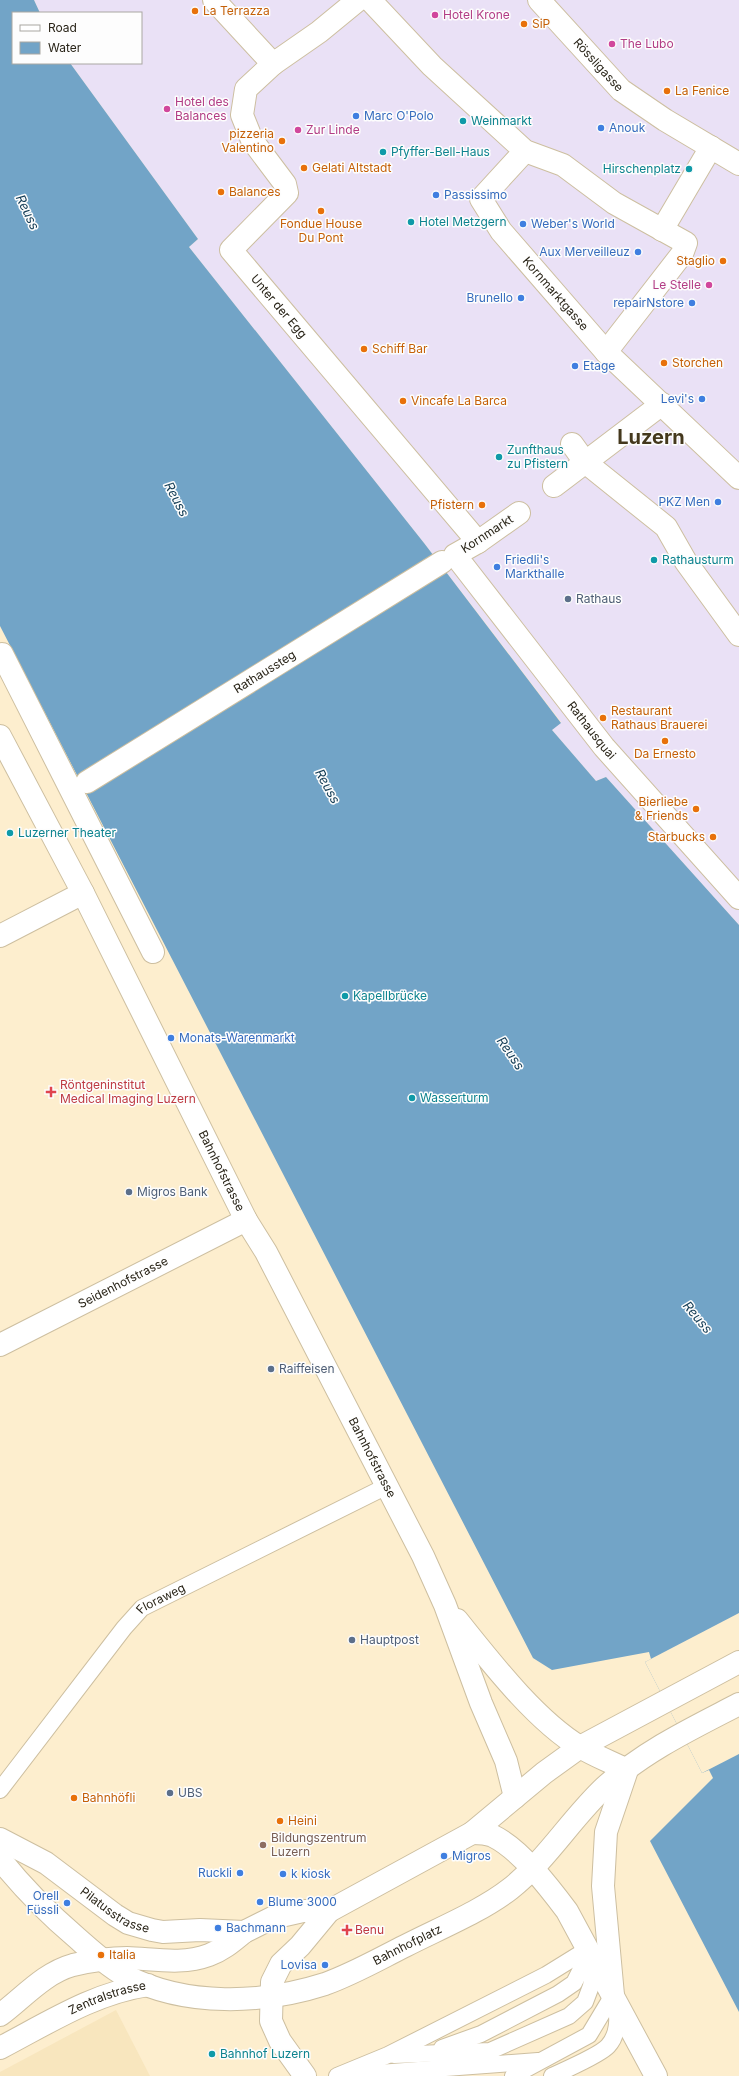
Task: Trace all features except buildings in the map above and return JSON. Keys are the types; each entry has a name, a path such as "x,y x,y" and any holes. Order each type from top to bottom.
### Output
{"street":[{"path":"214,0 273,64 319,32 358,0"},
{"path":"370,0 432,66 525,151 563,165 614,203 686,243 682,254 608,354"},
{"name":"Rössligasse","path":"540,0 595,70 665,120 711,147"},
{"name":"Unter der Egg","path":"273,64 246,89 242,115 252,140 285,184 287,192 231,250 316,354 478,542"},
{"path":"662,230 711,147 739,164"},
{"name":"Kornmarktgasse","path":"525,151 481,199 501,231 608,354 737,471"},
{"path":"554,486 662,404"},
{"path":"572,444 585,462 666,527 686,562 739,635"},
{"name":"Kornmarkt","path":"449,558 478,542 519,513"},
{"name":"Rathaussteg","path":"87,782 449,558"},
{"name":"Rathausquai","path":"449,558 604,747 738,896"},
{"path":"2,654 153,952"},
{"name":"Bahnhofstrasse","path":"1,739 83,893 246,1220 266,1252 423,1556 445,1605 481,1703 506,1761 514,1797"},
{"path":"0,936 83,893"},
{"name":"Seidenhofstrasse","path":"0,1345 246,1220"},
{"name":"Bahnhofstrasse","path":"445,1605 516,1689 559,1732 580,1747"},
{"path":"308,2075 280,2041 271,2021 272,1982 281,1964 300,1946 329,1911 472,1833 514,1797 580,1747 739,1662"},
{"name":"Bahnhofplatz","path":"271,1996 299,1991 355,1972 494,1900 510,1889 532,1868 606,1786 681,1734 739,1704"},
{"path":"580,1747 627,1770 606,1832 603,1886 613,1995"},
{"path":"472,1833 493,1837 508,1847 532,1868 567,1911 656,2076"},
{"name":"Pilatusstrasse","path":"0,1839 46,1863 115,1915 128,1923 163,1932 200,1930 244,1932"},
{"path":"0,1859 22,1888 101,1960 125,1975 148,1985"},
{"path":"0,2015 35,1986 61,1969 101,1960 128,1958 160,1961 196,1959 210,1955 227,1946 244,1932 272,1918 303,1911 329,1911"},
{"name":"Zentralstrasse","path":"0,2048 106,1994 127,1988 148,1985 190,1995 216,1998 271,1996"}],"lane":[{"name":"Floraweg","path":"0,1790 124,1628 142,1608 387,1486"},
{"path":"429,2053 481,2034 558,1994 574,1983 581,1970 588,1949"},
{"path":"388,2055 490,2051 569,2016 584,2002 591,1986 593,1973 588,1949"},
{"path":"337,2076 388,2055 546,1975 588,1949"},
{"path":"513,2076 538,2061 589,2035 613,1995"},
{"path":"552,2076 608,2047 615,2033 618,2017 613,1995"},
{"path":"341,2076 538,2061"}],"shaded area":[{"path":"34,0 739,0 739,925 606,777 596,781 552,730 561,722 424,543 189,247 198,239 71,64 142,64 142,12 40,12"},
{"path":"116,2010 150,2076 0,2076 0,2072"}],"water":[{"name":"Reuss","path":"0,0 34,0 40,12 12,12 12,64 71,64 198,239 189,247 424,543 561,723 552,730 596,781 606,777 739,925 739,2012 650,1841 713,1778 709,1770 702,1773 645,1662 651,1659 649,1652 552,1670 533,1658 0,626"}],"pier":[{"path":"739,1613 739,1754 702,1773 645,1662"}],"place":[{"name":"La Terrazza","path":"195,11"},
{"name":"Hotel Krone","path":"435,15"},
{"name":"SiP","path":"524,24"},
{"name":"The Lubo","path":"612,44"},
{"name":"La Fenice","path":"667,91"},
{"name":"Hotel des Balances","path":"167,109"},
{"name":"Marc O'Polo","path":"356,116"},
{"name":"Weinmarkt","path":"463,121"},
{"name":"Anouk","path":"601,128"},
{"name":"Zur Linde","path":"298,130"},
{"name":"pizzeria Valentino","path":"282,141"},
{"name":"Pfyffer-Bell-Haus","path":"383,152"},
{"name":"Gelati Altstadt","path":"304,168"},
{"name":"Hirschenplatz","path":"689,169"},
{"name":"Balances","path":"221,192"},
{"name":"Passissimo","path":"436,195"},
{"name":"Fondue House Du Pont","path":"321,211"},
{"name":"Hotel Metzgern","path":"411,222"},
{"name":"Weber's World","path":"523,224"},
{"name":"Aux Merveilleuz","path":"638,252"},
{"name":"Staglio","path":"723,261"},
{"name":"Le Stelle","path":"709,285"},
{"name":"Brunello","path":"521,298"},
{"name":"repairNstore","path":"692,303"},
{"name":"Schiff Bar","path":"364,349"},
{"name":"Storchen","path":"664,363"},
{"name":"Etage","path":"575,366"},
{"name":"Levi's","path":"702,399"},
{"name":"Vincafe La Barca","path":"403,401"},
{"name":"Zunfthaus zu Pfistern","path":"499,457"},
{"name":"PKZ Men","path":"718,502"},
{"name":"Pfistern","path":"482,505"},
{"name":"Rathausturm","path":"654,560"},
{"name":"Friedli's Markthalle","path":"497,567"},
{"name":"Rathaus","path":"568,599"},
{"name":"Restaurant Rathaus Brauerei","path":"603,718"},
{"name":"Da Ernesto","path":"665,741"},
{"name":"Bierliebe & Friends","path":"696,809"},
{"name":"Luzerner Theater","path":"10,833"},
{"name":"Starbucks","path":"713,837"},
{"name":"Kapellbrücke","path":"345,996"},
{"name":"Monats-Warenmarkt","path":"171,1038"},
{"name":"Röntgeninstitut Medical Imaging Luzern","path":"51,1092"},
{"name":"Wasserturm","path":"412,1098"},
{"name":"Migros Bank","path":"129,1192"},
{"name":"Raiffeisen","path":"271,1369"},
{"name":"Hauptpost","path":"352,1640"},
{"name":"UBS","path":"170,1793"},
{"name":"Bahnhöfli","path":"74,1798"},
{"name":"Heini","path":"280,1821"},
{"name":"Bildungszentrum Luzern","path":"263,1845"},
{"name":"Migros","path":"444,1856"},
{"name":"Ruckli","path":"240,1873"},
{"name":"k kiosk","path":"283,1874"},
{"name":"Blume 3000","path":"260,1902"},
{"name":"Orell Füssli","path":"67,1903"},
{"name":"Bachmann","path":"218,1928"},
{"name":"Benu","path":"347,1930"},
{"name":"Italia","path":"101,1955"},
{"name":"Lovisa","path":"325,1965"},
{"name":"Bahnhof Luzern","path":"212,2054"}],"district":[{"name":"Luzern","path":"651,437"}]}
